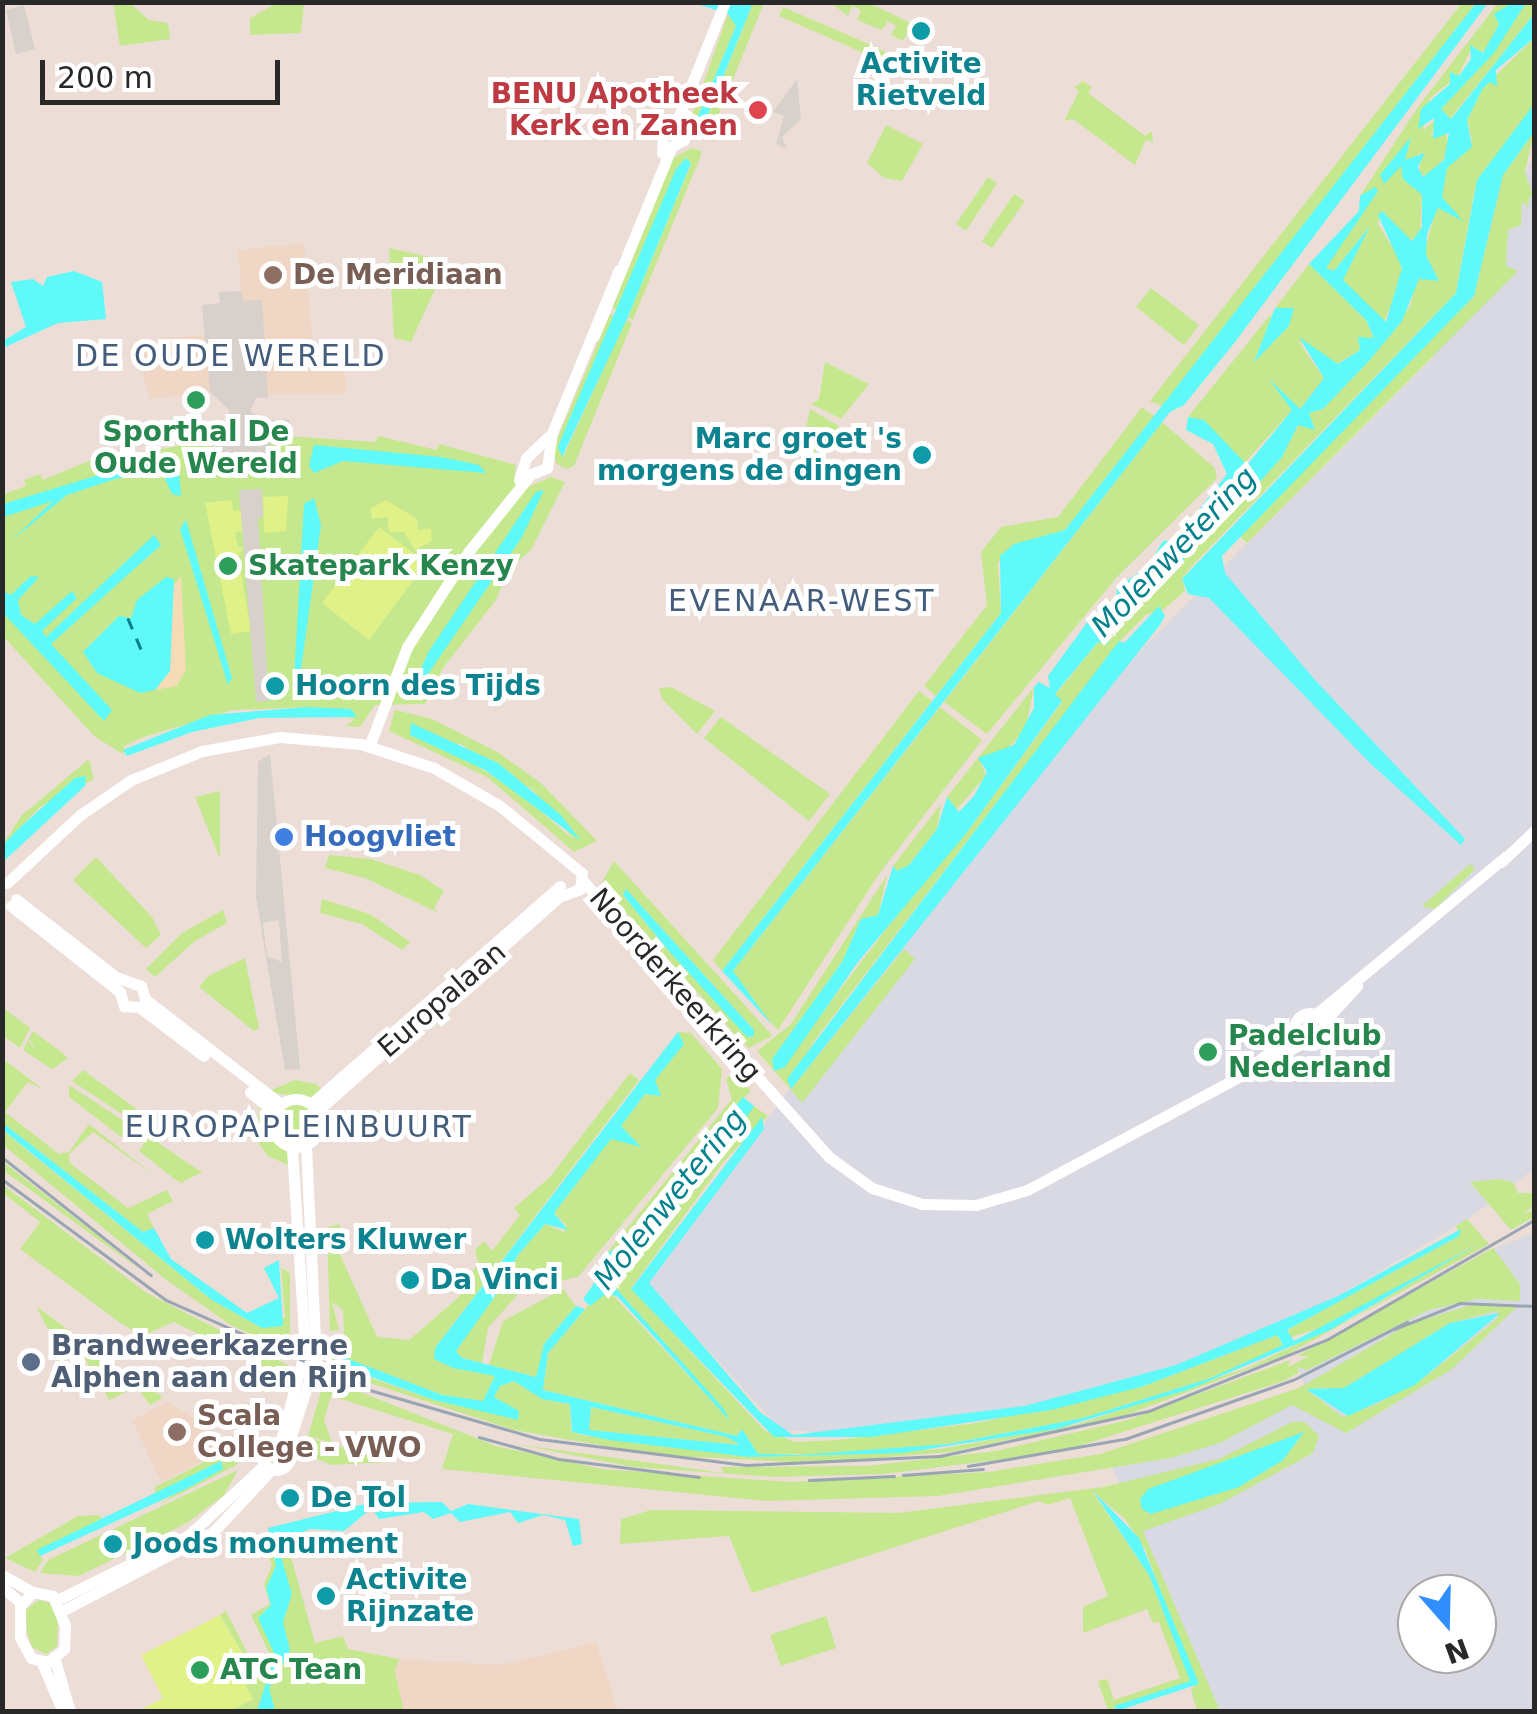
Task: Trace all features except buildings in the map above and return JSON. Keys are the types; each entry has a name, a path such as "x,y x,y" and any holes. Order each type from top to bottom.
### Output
{"street":[{"path":"669,144 684,140 680,124 723,9"},
{"path":"529,472 545,471 541,455 669,144 664,128 680,124"},
{"path":"375,748 401,659 529,472 526,458 541,455"},
{"name":"Noorderkeerkring","path":"9,894 58,835 132,780 213,748 280,737 375,748 460,781 518,821 841,1168 872,1188 922,1204 961,1206 1027,1190 1229,1084 1298,1038"},
{"path":"1320,1018 1320,1040 1298,1038 1297,1018 1320,1018 1534,831"},
{"name":"Europalaan","path":"314,1108 572,881"},
{"path":"9,894 123,988 141,986 142,1003"},
{"path":"123,988 124,1006 142,1003 278,1108"},
{"path":"278,1108 295,1099 314,1108 319,1131 299,1146"},
{"path":"278,1108 274,1132 299,1146"},
{"path":"59,1606 142,1566 206,1524 268,1467 287,1465 284,1445 316,1358 299,1146"},
{"path":"268,1467 264,1449 284,1445"},
{"path":"2,1575 59,1606"},
{"path":"2,1587 21,1603 22,1642 48,1662 70,1712"},
{"path":"21,1603 33,1592"},
{"path":"48,1662 66,1644 59,1606"},
{"path":"48,1662 62,1712"}],"shaded area":[{"path":"24,5 35,49 16,54 6,10"},
{"path":"797,79 801,119 782,137 787,149 776,144 784,116 773,112"},
{"name":"Molenwetering","path":"1534,153 1534,1169 1468,1219 1338,1296 1176,1365 1024,1406 837,1433 781,1430 648,1284 653,1274 936,892 1116,675 1432,359 1484,275"},
{"path":"304,243 314,355 343,354 347,393 268,395 242,302 238,250"},
{"name":"DE OUDE WERELD","path":"242,291 243,301 261,300 263,316 268,398 256,398 250,411 264,421 289,419 290,426 277,430 264,457 234,466 217,455 208,435 194,434 193,427 223,424 230,411 210,392 202,305 220,303 219,292"},
{"path":"205,335 210,392 149,399 139,356 160,338"},
{"path":"262,489 263,517 258,518 269,701 256,702 239,490"},
{"path":"270,754 300,1069 285,1070 256,897 258,762","holes":["279,921 282,962 267,956 263,923"]},
{"path":"1534,1233 1534,1711 1210,1711 1109,1459 1307,1390 1298,1369 1441,1295 1493,1249"},
{"name":"Scala College - VWO","path":"168,1402 236,1445 161,1482 132,1420"},
{"path":"596,1642 618,1711 404,1711 395,1672 399,1659 500,1665"}],"green space":[{"path":"113,3 130,3 149,20 168,23 170,39 120,46"},
{"path":"277,3 304,3 301,33 250,35 250,18"},
{"path":"753,3 764,3 709,138 693,133 690,121 728,14 736,26 696,121 704,125"},
{"path":"831,3 869,3 913,24 903,41 891,35 896,26 888,21 882,30 857,20 861,10 852,6 848,16"},
{"path":"1462,3 1476,3 1162,406 1150,401"},
{"path":"1498,3 1512,3 1486,50 1479,53 1473,46 1458,76 1430,98 1423,130 1437,119 1431,136 1446,131 1449,152 1429,177 1420,174 1420,152 1412,162 1422,194 1420,233 1410,241 1382,211 1378,224 1400,259 1403,279 1383,324 1343,280 1369,227 1334,271 1326,268 1328,260 1378,191 1360,196 1418,107"},
{"path":"1526,3 1534,3 1534,14 1450,119 1444,117 1441,109 1494,52"},
{"path":"783,7 878,48 910,67 907,72 779,16"},
{"path":"1534,38 1534,104 1475,188 1456,293 1190,568 1182,579 1185,591 1163,610 1147,614 1120,641 815,1040 788,1084 791,1089 904,949 915,959 802,1103 757,1051 791,1024 887,875 878,915 861,919 842,962 772,1059 822,1013 946,851 965,835 1062,702 1055,695 1113,624 1217,516 1250,493 1308,413 1323,409 1368,362 1410,306 1447,168 1472,141 1467,120 1483,88"},
{"path":"1083,81 1092,87 1088,93 1145,136 1152,131 1153,142 1146,140 1135,165 1073,119 1064,121 1079,91 1074,87"},
{"path":"886,125 923,144 902,181 884,178 867,163"},
{"path":"1534,132 1525,172 1534,199 1530,195 1528,207 1522,202 1521,225 1508,230 1506,266 1518,271 1247,543 1240,536 1474,296 1503,175"},
{"path":"692,148 702,151 700,158 633,320 628,317 691,164 686,158 618,311 611,307 669,160"},
{"path":"988,177 997,183 966,231 956,224"},
{"path":"1014,194 1025,201 992,248 982,241"},
{"path":"389,248 448,261 411,342 394,338"},
{"path":"1309,264 1366,320 1374,338 1359,338 1360,350 1337,364 1298,341 1324,378 1300,409 1276,387 1292,410 1242,466 1204,420 1188,417 1270,315 1273,323 1253,362 1289,326 1288,312 1275,308"},
{"path":"1151,288 1199,325 1184,345 1136,307"},
{"path":"610,314 615,316 558,447 563,457 626,320 632,323 574,466 566,469 556,463 553,449"},
{"path":"825,362 869,384 841,419 811,404 819,399"},
{"path":"1142,407 1154,416 1065,530 998,562 1001,613 936,696 924,686 987,605 981,552 1001,527 1058,517"},
{"path":"810,409 839,426 808,460 789,442 792,432 806,429"},
{"path":"1162,422 1215,468 1217,478 1116,578 987,734 944,702"},
{"path":"270,435 376,442 378,436 437,450 439,444 516,465 514,478 528,487 551,477 565,482 531,550 515,564 514,574 506,576 496,600 443,668 425,704 375,705 360,727 346,726 355,719 307,707 233,710 144,737 124,746 124,754 94,736 3,636 2,495 26,486 24,480 40,474 43,480 103,455 105,461 187,444 186,439"},
{"path":"288,496 286,531 264,533 263,497"},
{"name":"Skatepark Kenzy","path":"232,500 233,511 241,510 242,531 235,532 238,547 243,547 238,557 251,631 231,634 205,503"},
{"path":"386,500 417,519 418,530 431,528 432,541 415,550 404,532 389,532 387,517 372,519 370,509"},
{"path":"379,527 426,563 369,640 322,603"},
{"path":"671,687 715,711 697,734 662,699 659,688"},
{"path":"1034,687 1026,727 1006,752 979,758 986,776 955,811 947,797"},
{"path":"919,691 932,701 722,971 713,960"},
{"path":"940,707 982,740 879,874 778,1030 729,976"},
{"path":"395,710 432,719 499,753 542,784 597,841 574,852 487,777 389,731","holes":["459,743 533,790 575,841 515,789 450,750"]},
{"path":"721,717 830,794 809,821 704,738"},
{"path":"89,759 94,779 40,807 3,845 21,816"},
{"path":"220,791 220,859 195,797"},
{"path":"941,804 937,829 906,869 897,871 893,866"},
{"path":"329,855 371,859 420,875 444,891 434,908 439,913 365,878 325,868"},
{"path":"96,857 152,917 161,935 146,948 73,880"},
{"path":"614,861 772,1036 749,1048 601,884","holes":["626,889 754,1030 752,1038 668,950 623,895"]},
{"path":"1470,864 1475,869 1435,909 1422,906"},
{"path":"322,899 370,914 410,942 402,950 362,924 320,913"},
{"path":"223,910 227,923 195,941 155,977 146,969 182,933"},
{"path":"245,958 259,1028 254,1031 199,987 208,976"},
{"path":"2,1007 30,1028 20,1048 3,1036"},
{"path":"33,1031 68,1058 52,1069 23,1050 28,1040 36,1051 29,1038"},
{"path":"678,1032 691,1033 722,1069 718,1108 579,1276 519,1293 488,1328 482,1363 462,1358 455,1351 501,1288 512,1287 505,1277 518,1255 545,1224 564,1232 566,1225 554,1213 611,1138 640,1146 620,1126 645,1094 660,1096 655,1080 683,1044"},
{"path":"2,1058 44,1090 28,1082 5,1112 59,1154 69,1152 89,1124 154,1175 93,1132 69,1154 70,1163 128,1208 167,1190 173,1201 147,1214 154,1228 143,1232 3,1123"},
{"path":"83,1070 142,1113 137,1124 72,1081"},
{"path":"630,1073 639,1080 435,1348 460,1365 496,1376 483,1401 442,1395 345,1358 343,1310 332,1302 339,1330 330,1331 327,1227 340,1224 339,1252 377,1337 409,1340 459,1297 478,1262 475,1250 484,1241 492,1251 520,1215 514,1208 550,1177"},
{"path":"732,1073 751,1091 706,1134 687,1168 672,1178 623,1243 606,1254 732,1099 726,1079"},
{"path":"295,1080 316,1084 324,1091 312,1098 267,1092"},
{"path":"69,1085 127,1123 133,1132 129,1143 69,1097"},
{"path":"260,1102 269,1112 272,1135 288,1153 290,1166 268,1156 256,1139"},
{"path":"297,1104 310,1110 316,1123 310,1136 297,1142 284,1136 278,1123 284,1110"},
{"path":"754,1106 768,1116 725,1160 631,1288 765,1431 795,1442 976,1423 1141,1387 1277,1335 1283,1346 1211,1378 1083,1418 948,1444 828,1454 759,1455 741,1429 737,1436 543,1390 548,1353 592,1301 610,1292 730,1420 614,1286"},
{"path":"2,1130 212,1300 256,1325 285,1317 281,1268 290,1273 290,1353 229,1324 164,1278 3,1145"},
{"path":"149,1136 202,1172 181,1183 173,1178 139,1151"},
{"path":"2,1161 100,1237 140,1270 3,1170"},
{"path":"1470,1182 1513,1182 1518,1193 1534,1193 1534,1206 1524,1213 1534,1211 1534,1217 1511,1230"},
{"path":"3,1185 147,1293 288,1365 285,1392 282,1375 174,1322 142,1336 119,1322 20,1249 40,1222 3,1193"},
{"path":"1467,1219 1489,1244 1286,1355 1126,1415 951,1452 812,1463 656,1455 514,1430 327,1369 332,1335 339,1335 338,1363 357,1373 434,1400 485,1409 511,1408 494,1397 500,1386 514,1381 542,1399 570,1404 571,1430 581,1435 749,1457 941,1449 1078,1424 1249,1367 1351,1319 1478,1243 1334,1324 1288,1338 1289,1329 1459,1236 1456,1226"},
{"path":"1493,1248 1520,1284 1520,1301 1477,1299 1429,1310 1307,1370 1297,1367 1299,1373 1281,1382 1060,1452 884,1474 775,1477 634,1467 515,1444 724,1473 721,1467 867,1466 996,1451 1128,1420 1290,1360 1288,1367 1309,1356 1297,1356"},
{"path":"563,1289 576,1306 544,1344 537,1377 489,1365 503,1321"},
{"path":"1478,1303 1519,1305 1452,1369 1346,1433 1292,1405 1220,1443 1171,1458 938,1496 766,1501 442,1469 453,1434 331,1396 324,1420 332,1443 308,1436 325,1378 496,1446 602,1469 791,1482 989,1472 1100,1454 1299,1388 1409,1324","holes":["1497,1311 1498,1318 1428,1375 1377,1404 1343,1417 1306,1389 1344,1388 1450,1323"]},
{"path":"36,1306 104,1356 104,1364 91,1370 81,1349 61,1355"},
{"path":"113,1369 162,1396 161,1399 150,1405 137,1387 109,1400 97,1377"},
{"path":"591,1407 727,1437 740,1445 589,1430"},
{"path":"1292,1422 1305,1422 1319,1436 1313,1453 1220,1504 1143,1531 1220,1711 1197,1711 1191,1689 1196,1685 1145,1549 1125,1519 1092,1491 1149,1575 1191,1682 1114,1706 1114,1711 1108,1711 1098,1681 1107,1679 1114,1700 1180,1678 1159,1622 1153,1623 1147,1609 1083,1633 1083,1607 1108,1596 1070,1498 1048,1505 1039,1501 752,1593 729,1536 620,1544 621,1519 651,1510 898,1513 1103,1487 1219,1459","holes":["1304,1432 1283,1460 1239,1487 1148,1514 1148,1490"]},
{"path":"309,1438 392,1462 331,1465 311,1456"},
{"path":"236,1446 242,1458 235,1466 160,1504 221,1461 155,1494 155,1487"},
{"path":"238,1470 224,1495 187,1523 79,1576 40,1573 48,1560"},
{"path":"99,1515 102,1520 38,1550 43,1560 35,1572 5,1558 78,1516"},
{"path":"286,1539 315,1643 343,1636 348,1649 399,1659 395,1672 404,1711 230,1711 253,1699 245,1684 247,1661 220,1615 226,1611 254,1666 271,1657 251,1615 270,1604 264,1584 272,1565 265,1546"},
{"path":"39,1600 50,1603 58,1621 57,1647 46,1654 32,1647 27,1631 26,1610"},
{"name":"ATC Tean","path":"220,1615 256,1678 245,1684 253,1699 230,1711 139,1711 163,1698 141,1655"},
{"path":"826,1616 836,1648 781,1666 770,1635"}],"sand":[{"path":"181,576 186,669 177,686 155,690 170,671 172,588"}],"water":[{"path":"694,3 753,3 703,126 696,121 736,26 728,14"},
{"path":"1476,3 1488,3 1235,342 1184,405 1170,412 733,971 772,1025 722,971 1001,613 1000,556 1014,544 1065,530"},
{"path":"1512,3 1526,3 1494,53 1441,109 1451,119 1534,14 1534,38 1496,70 1497,86 1490,82 1483,88 1467,120 1472,147 1447,168 1442,197 1463,221 1438,208 1427,234 1426,255 1439,281 1419,279 1402,321 1323,409 1309,413 1315,430 1298,425 1282,457 1250,493 1217,516 1184,551 1184,561 1151,583 1113,624 1108,644 1098,642 1055,694 1062,701 965,835 858,962 785,1067 774,1071 772,1059 842,962 861,919 878,915 893,866 897,871 909,865 937,829 947,797 959,812 974,796 987,772 978,758 1014,745 1034,708 1034,687 1039,682 1050,688 1048,676 1091,617 1116,600 1117,588 1148,566 1163,541 1175,540 1227,474 1213,444 1186,430 1188,417 1204,420 1247,465 1292,410 1268,378 1300,409 1324,378 1299,337 1338,364 1360,350 1358,337 1374,338 1366,320 1309,264 1359,211 1360,196 1375,187 1378,191 1326,268 1334,271 1370,226 1343,280 1386,322 1402,268 1378,215 1382,211 1412,241 1422,227 1422,195 1403,179 1401,166 1384,184 1380,175 1411,137 1405,160 1425,153 1418,167 1423,177 1444,160 1449,133 1433,139 1434,118 1418,129 1421,109 1450,84 1450,72 1459,76 1471,59 1470,45 1483,53 1499,24 1494,14"},
{"path":"1534,104 1534,132 1503,175 1474,296 1222,556 1225,573 1315,680 1465,839 1461,845 1372,765 1209,598 1188,594 1182,579 1456,293 1477,180"},
{"path":"686,158 691,163 628,317 562,457 558,447 566,427 676,169"},
{"path":"74,271 102,282 106,319 58,323 3,348 3,341 26,327 11,282 33,279 43,286 47,277"},
{"path":"1275,308 1294,308 1289,326 1254,362"},
{"path":"314,445 441,457 479,465 486,473 343,461 314,473 309,466"},
{"path":"168,454 178,459 181,496 172,494 161,470 115,479 67,495 11,541 53,501 3,517 3,504"},
{"path":"544,490 522,537 417,690 411,691 429,651 536,492"},
{"path":"314,498 321,525 301,669 294,679 304,504"},
{"path":"186,520 232,678 228,685 180,529"},
{"path":"154,535 161,545 51,644 112,710 104,721 3,613 3,591 11,595 31,576 39,577 18,600 21,615 35,624 72,591 77,598 42,631 46,637"},
{"path":"166,577 174,579 170,671 155,690 140,693 97,673 83,652 119,616 131,618 137,600"},
{"path":"1159,606 1165,616 1160,625 791,1089 787,1079 1119,641 1124,643"},
{"path":"307,707 351,709 357,717 259,718 192,732 127,756 123,750 210,715"},
{"path":"411,723 498,763 561,815 581,841 485,770 410,735"},
{"path":"86,776 85,786 3,862 3,845 16,831 75,778"},
{"path":"626,889 754,1030 754,1036 747,1037 668,950 623,895"},
{"path":"678,1032 684,1044 655,1080 661,1096 645,1094 621,1126 641,1147 611,1139 554,1213 568,1230 545,1224 518,1255 505,1277 511,1291 501,1288 456,1351 462,1358 536,1377 544,1344 576,1306 585,1309 548,1353 543,1390 737,1436 742,1429 758,1454 799,1455 948,1444 1083,1418 1211,1378 1283,1345 1277,1335 1141,1387 1051,1410 872,1437 774,1437 631,1289 762,1117 764,1129 649,1283 760,1412 793,1435 1024,1406 1176,1365 1338,1296 1461,1229 1459,1236 1287,1330 1294,1341 1478,1244 1330,1330 1190,1389 1056,1429 902,1453 749,1457 609,1440 572,1432 570,1404 542,1399 514,1381 500,1386 494,1397 519,1411 518,1420 434,1400 339,1365 339,1335 345,1335 346,1358 442,1395 483,1401 495,1376 453,1368 434,1359 435,1348","holes":["591,1407 727,1437 740,1445 589,1430"]},
{"path":"743,1097 754,1106 729,1144 614,1286 724,1409 730,1421 618,1297 607,1293 590,1306 583,1299 606,1266 606,1254 623,1243"},
{"path":"3,1123 143,1232 154,1228 171,1259 247,1313 279,1298 264,1268 279,1260 283,1326 262,1328 212,1300 3,1130"},
{"path":"1500,1313 1415,1385 1348,1416 1306,1389 1344,1388 1450,1323"},
{"path":"1304,1432 1283,1460 1239,1487 1151,1514 1142,1509 1140,1499 1148,1489"},
{"path":"221,1461 223,1469 186,1489 40,1556 37,1550"},
{"path":"1093,1491 1139,1538 1199,1684 1117,1711 1114,1706 1190,1681 1149,1575"},
{"path":"442,1502 451,1511 468,1504 579,1519 582,1544 573,1546 565,1520 543,1515 518,1523 510,1512 460,1522 451,1513 433,1519 424,1512 379,1519 369,1503"},
{"path":"365,1504 367,1512 344,1531 310,1529 277,1543 292,1594 283,1622 290,1650 269,1688 275,1711 257,1711 275,1655 258,1618 271,1605 266,1588 276,1566 268,1528"}],"ferry route":[{"path":"128,618 143,653"}],"railway":[{"path":"2,1157 151,1275"},
{"path":"2,1179 166,1300 370,1390 540,1439 747,1465 940,1456 1149,1411 1328,1339 1534,1220"},
{"path":"1395,1329 1460,1303 1534,1306"},
{"path":"968,1466 1125,1439 1293,1380 1407,1322"},
{"path":"479,1437 559,1459 699,1477"},
{"path":"903,1475 983,1469"},
{"path":"809,1480 894,1476"}],"place":[{"name":"Activite Rietveld","path":"921,31"},
{"name":"BENU Apotheek Kerk en Zanen","path":"758,110"},
{"name":"De Meridiaan","path":"273,275"},
{"name":"Sporthal De Oude Wereld","path":"196,400"},
{"name":"Marc groet 's morgens de dingen","path":"922,455"},
{"name":"Skatepark Kenzy","path":"228,566"},
{"name":"Hoorn des Tijds","path":"275,686"},
{"name":"Hoogvliet","path":"284,837"},
{"name":"Padelclub Nederland","path":"1208,1052"},
{"name":"Wolters Kluwer","path":"205,1240"},
{"name":"Da Vinci","path":"410,1280"},
{"name":"Brandweerkazerne Alphen aan den Rijn","path":"31,1362"},
{"name":"Scala College - VWO","path":"177,1432"},
{"name":"De Tol","path":"290,1498"},
{"name":"Joods monument","path":"113,1544"},
{"name":"Activite Rijnzate","path":"326,1596"},
{"name":"ATC Tean","path":"200,1670"}],"district":[{"name":"DE OUDE WERELD","path":"231,356"},
{"name":"EVENAAR-WEST","path":"802,601"},
{"name":"EUROPAPLEINBUURT","path":"299,1127"}]}
